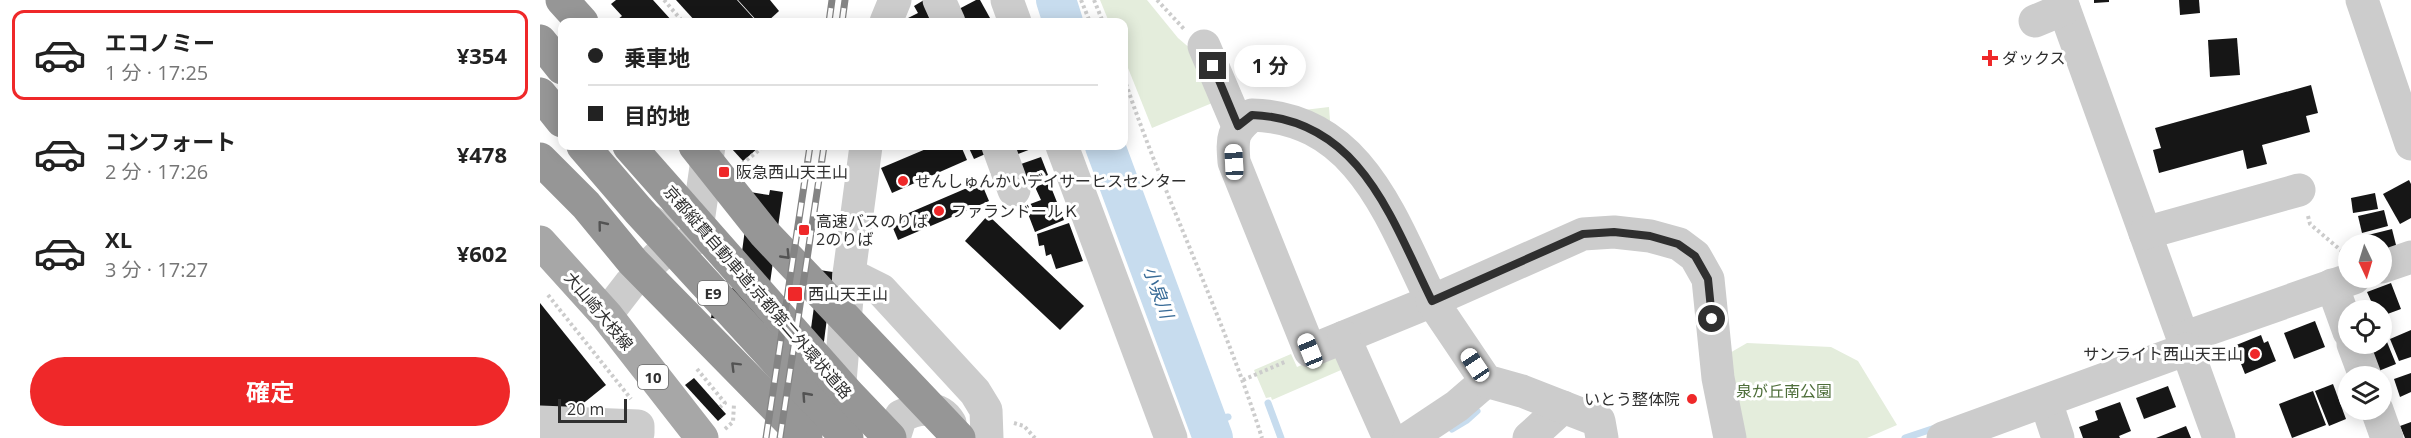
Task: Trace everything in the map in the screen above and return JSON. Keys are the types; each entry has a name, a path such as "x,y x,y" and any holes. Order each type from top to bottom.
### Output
{"highway":[{"path":"562,0 578,18"},
{"path":"540,41 558,63"},
{"path":"540,94 558,116"},
{"name":"京都縦貫自動車道;京都第二外環状道路","path":"586,150 638,210 847,438"},
{"name":"京都縦貫自動車道;京都第二外環状道路","path":"633,150 848,394 892,438"},
{"path":"702,150 769,209 830,269 911,367 945,438"},
{"path":"540,159 586,205 633,262 806,438"},
{"path":"633,262 673,332 750,413 779,438"},
{"path":"926,402 959,438"}],"main road":[{"name":"大山崎大枝線","path":"540,243 713,434"}],"street":[{"path":"888,18 895,0"},
{"path":"939,0 947,18"},
{"path":"1007,0 1014,18"},
{"path":"2362,0 2411,144"},
{"path":"2054,10 2082,93 2145,233 2219,438"},
{"path":"1196,39 1238,126"},
{"path":"540,99 558,83"},
{"path":"1602,438 1599,421 1522,391 1486,381 1432,301 1380,197 1360,166 1317,130 1275,116 1252,115 1238,126 1233,138 1234,162 1310,351 1432,301 1583,234 1614,232 1650,236 1678,244 1695,256 1708,279 1718,378 1730,438"},
{"path":"588,150 589,159 599,186 608,196 657,225 665,235 664,251 630,284 606,315"},
{"path":"606,315 638,293 696,236 708,150"},
{"path":"835,438 849,274 865,150"},
{"path":"1000,150 1014,190"},
{"path":"1063,150 1171,438"},
{"path":"2145,233 2299,190"},
{"path":"2392,264 2411,257"},
{"path":"849,274 881,290 975,392 986,410 987,438"},
{"path":"1943,438 2046,402 2185,343 2338,283"},
{"path":"1344,337 1389,438"},
{"path":"1409,438 1457,406 1486,381"},
{"path":"2046,402 2058,438"},
{"path":"1529,438 1563,407"},
{"path":"892,438 901,416 915,409 934,410 948,420 954,438"},
{"path":"2380,420 2387,438"},
{"path":"540,422 638,426 638,433"}],"path":[{"path":"664,0 680,18"},
{"path":"1081,0 1088,18"},
{"path":"1094,0 1101,18"},
{"path":"1157,0 1196,39"},
{"path":"1128,89 1172,206 1244,380 1262,438"},
{"path":"2299,190 2310,224 2338,249"},
{"path":"542,288 632,400"},
{"path":"690,362 725,403 720,407"},
{"path":"1244,380 1267,370"},
{"path":"713,434 733,422 735,405"}],"green space":[{"path":"1100,0 1147,0 1178,38 1199,56 1217,101 1152,128 1128,68 1128,18 1107,18"},
{"path":"1329,107 1331,134 1287,112"},
{"name":"泉が丘南公園","path":"1747,343 1831,347 1858,361 1897,425 1867,438 1745,438 1728,354"},
{"path":"1336,350 1348,367 1272,400 1271,397 1266,398 1254,370 1291,354 1297,367"}],"building":[{"path":"616,0 653,0 669,18 619,18 622,16 611,4"},
{"path":"676,0 737,0 753,18 692,18"},
{"path":"738,0 770,0 779,11 771,18 754,18"},
{"path":"924,0 933,18 908,18 918,13 914,6"},
{"path":"980,0 990,18 962,18 957,10"},
{"path":"2094,0 2109,0 2109,2 2094,3"},
{"path":"2179,0 2199,0 2200,13 2180,15"},
{"path":"2237,38 2240,75 2210,77 2208,40"},
{"path":"2311,85 2318,113 2306,116 2310,132 2262,145 2267,164 2247,169 2243,150 2159,173 2153,150 2161,148 2155,128"},
{"path":"733,150 756,150 743,161"},
{"name":"せんしゅんかいデイサーヒスセンター","path":"924,150 963,150 967,160 892,193 881,168"},
{"path":"970,150 989,150 990,152 974,159"},
{"path":"1011,150 1029,150 1013,156"},
{"path":"1041,157 1048,175 1022,185 1015,166"},
{"path":"2409,180 2411,218 2400,224 2383,194"},
{"name":"ファランドールＫ","path":"981,182 989,201 898,240 890,221"},
{"path":"1049,182 1064,220 1035,232 1025,206 1041,200 1035,187"},
{"path":"770,190 783,192 762,339 751,323 711,318 720,286 737,289 750,192 769,195"},
{"path":"2375,193 2378,209 2353,213 2351,198"},
{"path":"2384,210 2388,226 2362,233 2358,216"},
{"path":"988,215 1084,306 1060,330 965,241"},
{"path":"1069,223 1083,261 1056,269 1051,254 1046,256 1044,245 1039,246 1037,234"},
{"path":"2392,229 2397,249 2392,250 2392,234 2372,234"},
{"path":"819,270 833,272 823,349 796,438"},
{"path":"2392,286 2401,309 2392,312 2392,300 2371,300 2367,292 2378,288 2392,288"},
{"path":"540,303 606,385 570,414 540,413"},
{"path":"2315,321 2325,347 2294,359 2284,333"},
{"path":"2411,330 2411,357 2399,361 2392,338"},
{"name":"サンライト西山天王山","path":"2261,335 2264,343 2268,341 2276,361 2245,374 2234,346"},
{"path":"2369,354 2392,354 2396,364 2391,366 2374,366"},
{"path":"2411,373 2411,392 2400,397 2394,379"},
{"path":"694,378 726,414 718,421 685,385"},
{"path":"2333,384 2338,397 2338,420 2344,420 2329,426 2315,391"},
{"path":"2168,386 2176,407 2144,419 2136,398"},
{"path":"2313,391 2326,425 2292,438 2279,404"},
{"path":"2120,402 2131,431 2119,436 2120,438 2083,438 2079,427 2098,420 2095,411"},
{"path":"2411,422 2411,438 2405,438 2400,426"},
{"path":"2186,426 2191,438 2156,438"}],"waterway":[{"name":"小泉川","path":"1056,0 1062,18"},
{"name":"小泉川","path":"1106,150 1213,438"},
{"path":"1268,403 1281,438"},
{"path":"1452,429 1477,411"},
{"path":"1206,421 1228,417"},
{"path":"1905,438 1938,427"}],"railway":[{"path":"830,18 832,0"},
{"path":"843,18 845,0"},
{"path":"766,438 809,150"},
{"path":"780,438 823,150"}],"place":[{"name":"ダックス","path":"1990,58"},
{"name":"阪急西山天王山","path":"724,172"},
{"name":"せんしゅんかいデイサーヒスセンター","path":"903,181"},
{"name":"ファランドールＫ","path":"939,211"},
{"name":"高速バスのりば 2のりば","path":"804,230"},
{"name":"西山天王山","path":"795,294"},
{"name":"サンライト西山天王山","path":"2255,354"},
{"name":"いとう整体院","path":"1692,399"}],"route":[{"path":"1213,66 1238,126 1252,115 1275,116 1317,130 1360,166 1380,197 1432,301 1583,234 1614,232 1650,236 1678,244 1695,256 1708,279 1712,319"}]}
